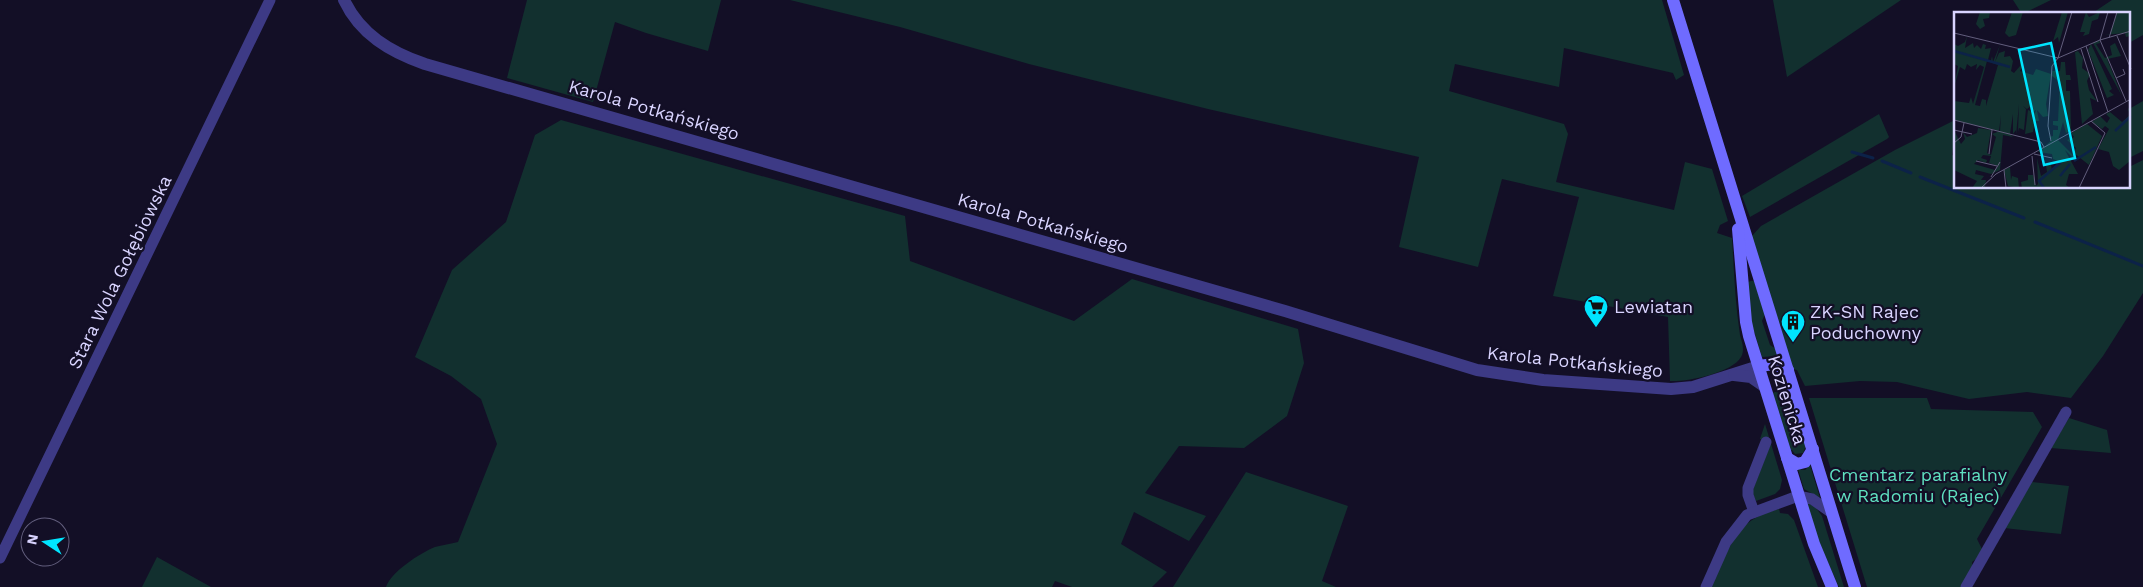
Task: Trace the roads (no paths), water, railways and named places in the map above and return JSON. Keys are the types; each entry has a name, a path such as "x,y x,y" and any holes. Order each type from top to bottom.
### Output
{"main road":[{"name":"Kozienicka","path":"1673,0 1855,587"},
{"name":"Kozienicka","path":"1739,216 1738,231 1746,322 1803,512 1832,587"},
{"path":"1764,386 1767,372 1774,364"},
{"path":"1758,366 1774,364 1788,370"},
{"path":"1787,458 1797,464 1805,462 1813,449"}],"street":[{"name":"Stara Wola Gołębiowska","path":"0,558 270,0"},
{"name":"Karola Potkańskiego","path":"344,0 349,11 363,29 384,46 410,58 1285,310 1477,370 1543,380 1671,389 1693,387 1758,366"},
{"path":"1731,375 1746,375 1764,386"},
{"path":"1966,587 2066,412"},
{"path":"1754,512 1748,488 1766,442"},
{"path":"1706,587 1732,532 1747,515 1798,496 1812,499 1832,513"},
{"path":"1783,501 1794,505 1803,512"}],"waterway":[{"path":"1852,152 1873,158"},
{"path":"1882,161 1911,173"},
{"path":"1920,177 2024,218"},
{"path":"2035,222 2143,266"}],"place":[{"name":"Lewiatan","path":"1596,328"},
{"name":"ZK-SN Rajec Poduchowny","path":"1793,343"}],"park label":[{"name":"Cmentarz parafialny w Radomiu (Rajec)","path":"1918,485"}]}
